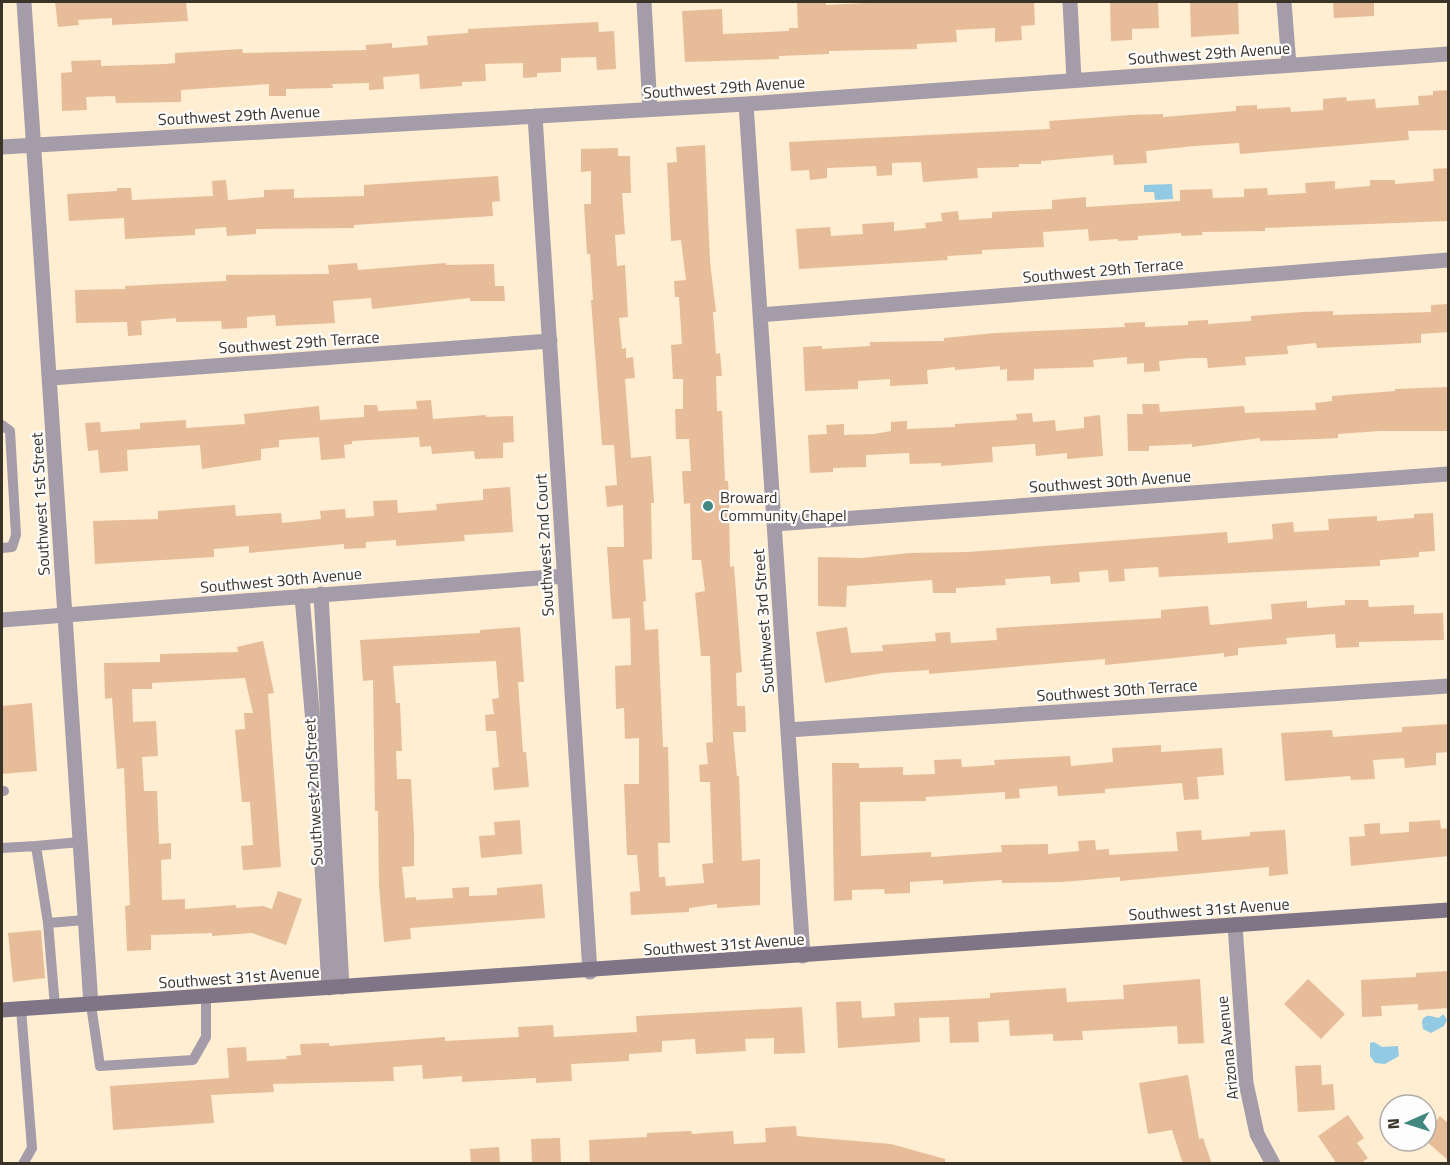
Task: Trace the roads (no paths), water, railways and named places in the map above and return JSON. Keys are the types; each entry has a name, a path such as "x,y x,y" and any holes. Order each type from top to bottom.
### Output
{"main road":[{"name":"Southwest 31st Avenue","path":"2,1011 590,972 1449,910"}],"street":[{"name":"Southwest 1st Street","path":"24,2 92,1005"},
{"path":"644,2 650,109"},
{"path":"1070,2 1074,80"},
{"path":"1284,2 1289,65"},
{"name":"Southwest 29th Avenue","path":"2,147 746,104 1449,54"},
{"name":"Southwest 3rd Street","path":"746,104 803,956"},
{"name":"Southwest 2nd Court","path":"536,116 590,972"},
{"name":"Southwest 29th Terrace","path":"760,315 1449,260"},
{"name":"Southwest 29th Terrace","path":"51,378 550,341"},
{"name":"Southwest 30th Avenue","path":"774,524 1449,474"},
{"name":"Southwest 30th Avenue","path":"2,620 64,617 321,594 564,576"},
{"name":"Southwest 2nd Street","path":"321,594 336,988"},
{"name":"Southwest 2nd Street","path":"302,596 336,988"},
{"name":"Southwest 30th Terrace","path":"788,730 1449,686"},
{"name":"Arizona Avenue","path":"1235,925 1246,1083 1257,1134 1273,1164"}],"lane":[{"path":"2,425 10,431 16,535 12,547 2,548"},
{"path":"2,848 80,842"},
{"path":"36,846 48,923 55,1007"},
{"path":"48,923 85,920"},
{"path":"92,1005 100,1066 193,1060 206,1037 206,998"},
{"path":"21,1009 32,1148 23,1164"}],"water":[{"path":"1172,184 1173,199 1155,200 1154,192 1144,192 1144,185"},
{"path":"1443,1014 1447,1020 1444,1026 1431,1033 1423,1029 1422,1021 1425,1017 1439,1018"},
{"path":"1374,1042 1382,1047 1398,1046 1399,1056 1385,1064 1375,1063 1370,1056 1370,1043"}],"place":[{"name":"Broward Community Chapel","path":"708,506"}]}
